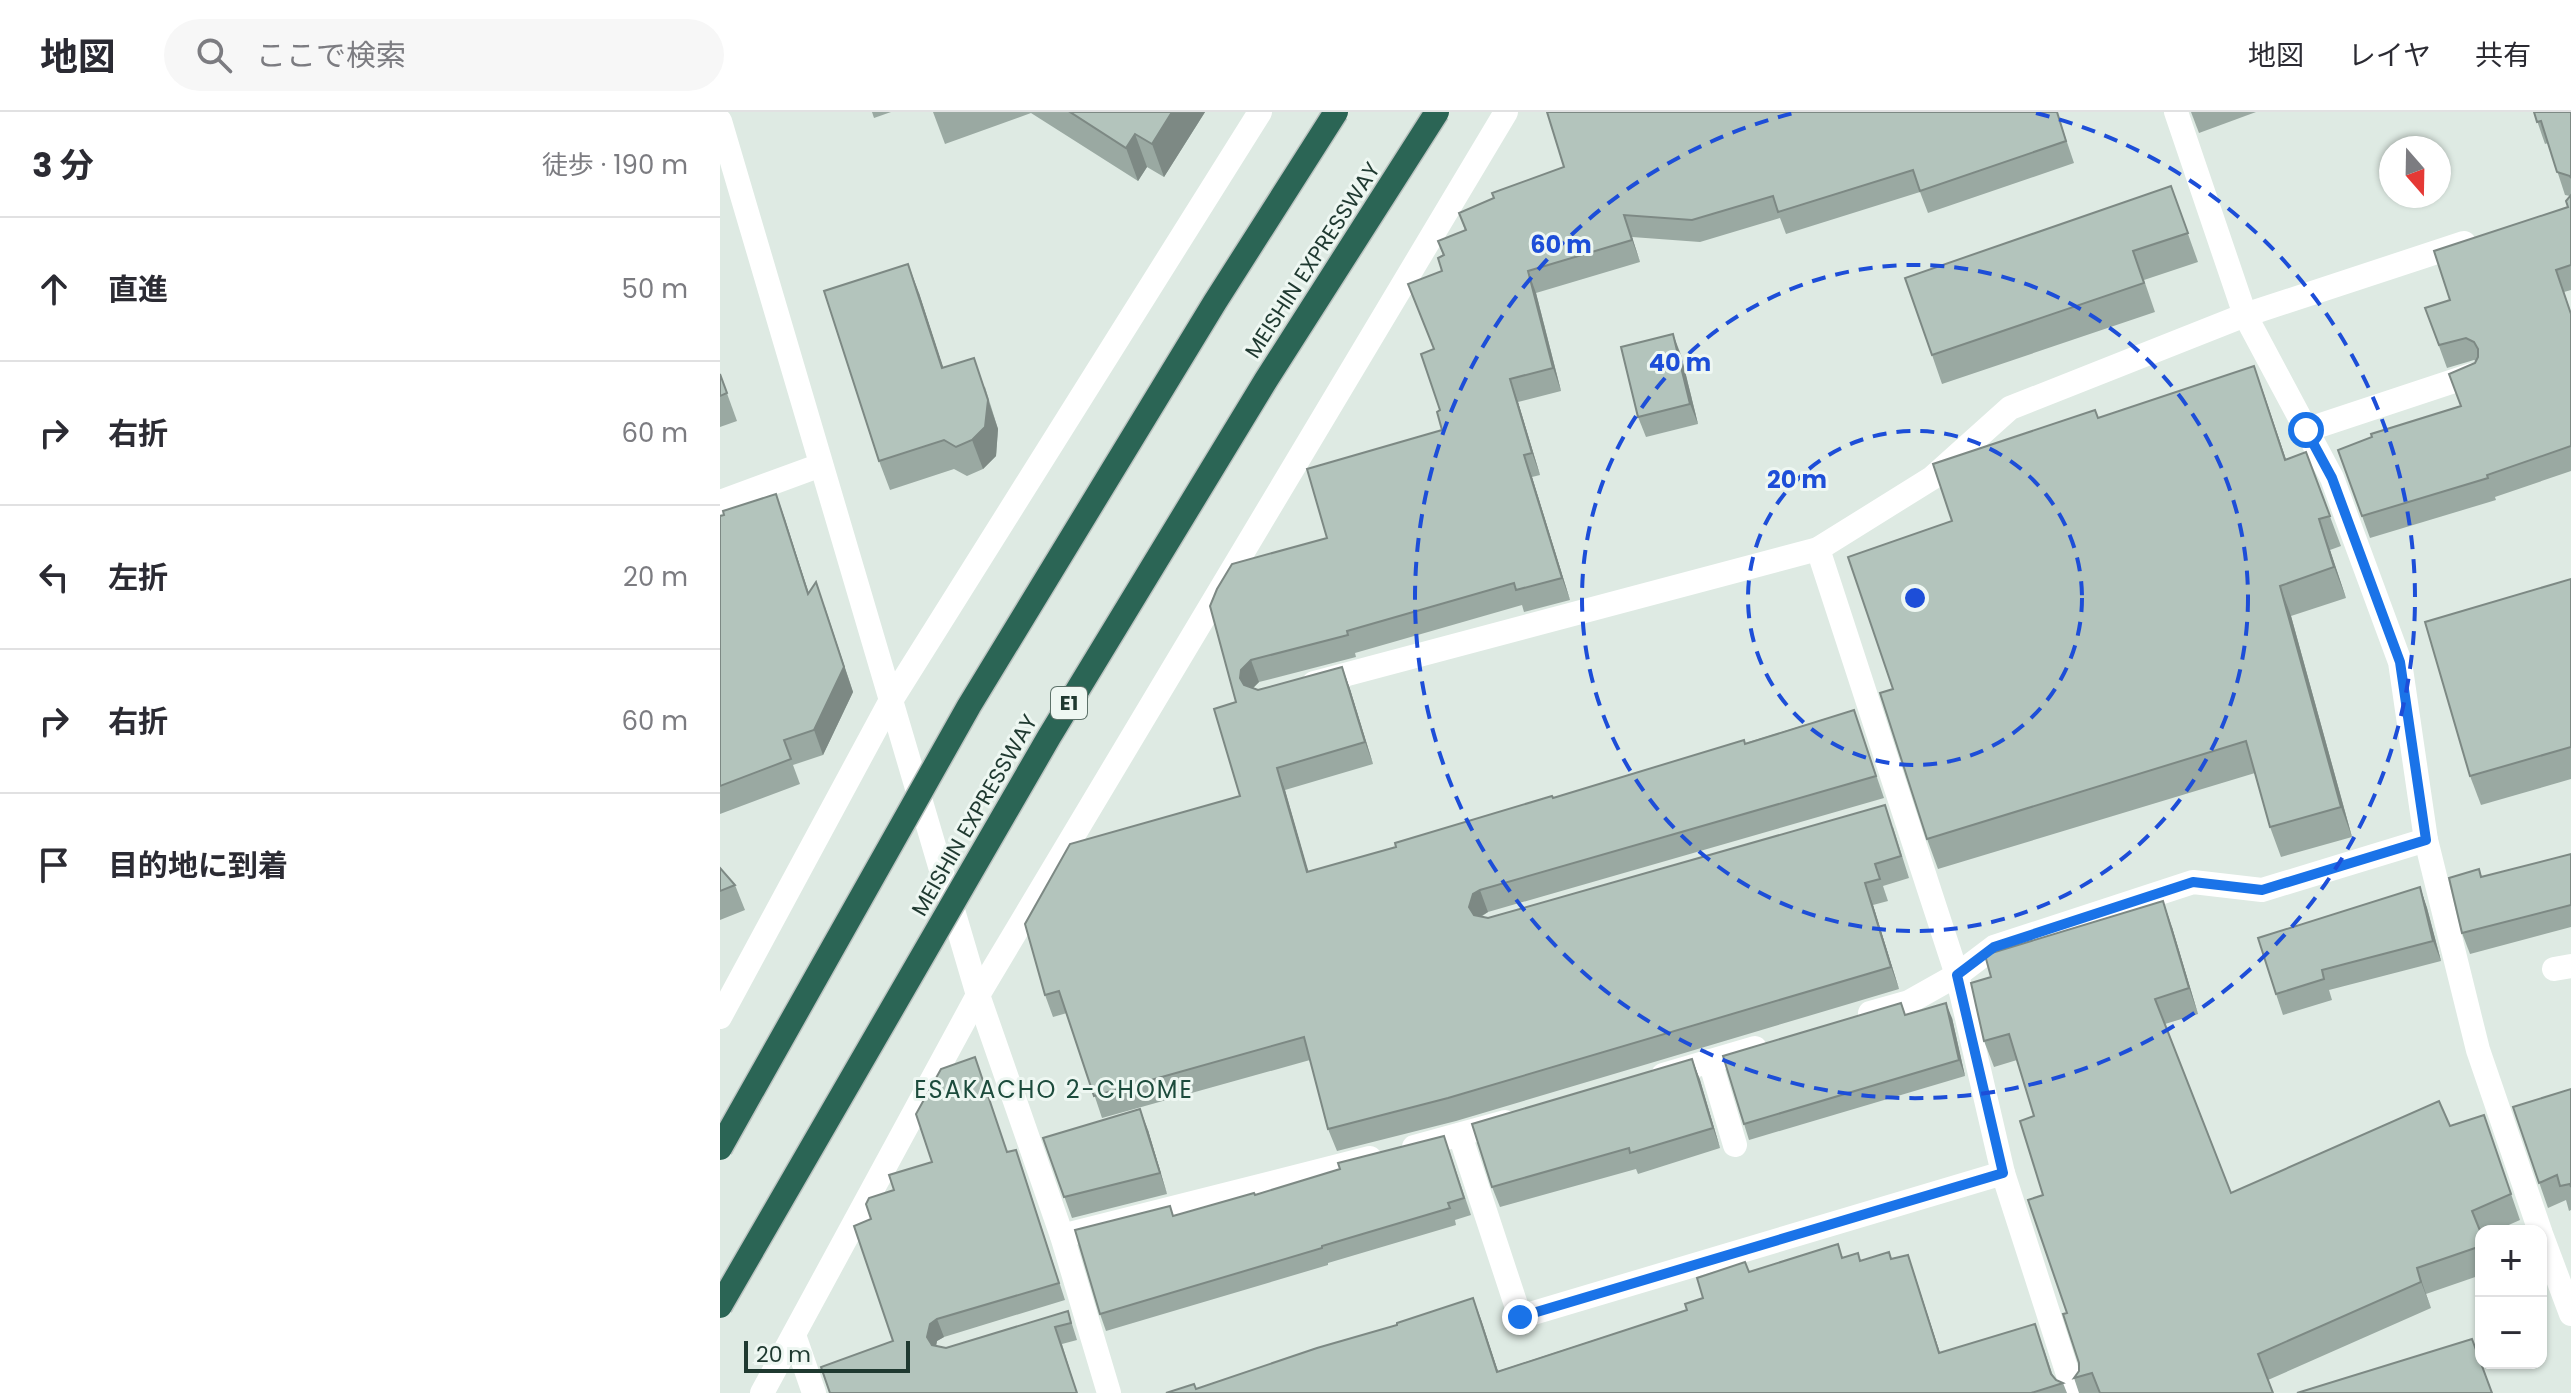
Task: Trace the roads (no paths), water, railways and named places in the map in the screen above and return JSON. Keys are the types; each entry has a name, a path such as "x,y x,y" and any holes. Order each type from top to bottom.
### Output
{"highway":[{"path":"720,1148 969,706 1215,302 1336,112"},
{"name":"MEISHIN EXPRESSWAY","path":"720,1306 1049,737 1266,380 1437,112"}],"street":[{"path":"720,1017 890,702 1260,112"},
{"path":"762,1393 978,995 1506,112"},
{"path":"2176,112 2245,315 2332,478 2400,662 2426,840 2478,1050 2538,1225"},
{"path":"720,121 978,995 1062,1236 1077,1312 1109,1393"},
{"path":"1294,688 1818,549 1932,478 2010,408 2245,315 2480,238"},
{"path":"2306,430 2472,375"},
{"path":"720,502 821,465"},
{"path":"1818,549 1894,811 1957,975 2003,1173 2074,1393"},
{"path":"1848,1020 1909,1002 1957,975 1994,947 2193,882 2262,890 2426,840"},
{"path":"1637,1083 1771,1043"},
{"path":"1710,1061 1735,1145"},
{"path":"1062,1236 1460,1135 1534,1113"},
{"path":"1460,1135 1520,1317 2003,1173"},
{"path":"2547,1240 2560,1256 2571,1314"},
{"path":"794,1335 814,1393"}],"district":[{"name":"ESAKACHO 2-CHOME","path":"1054,1090"}]}
